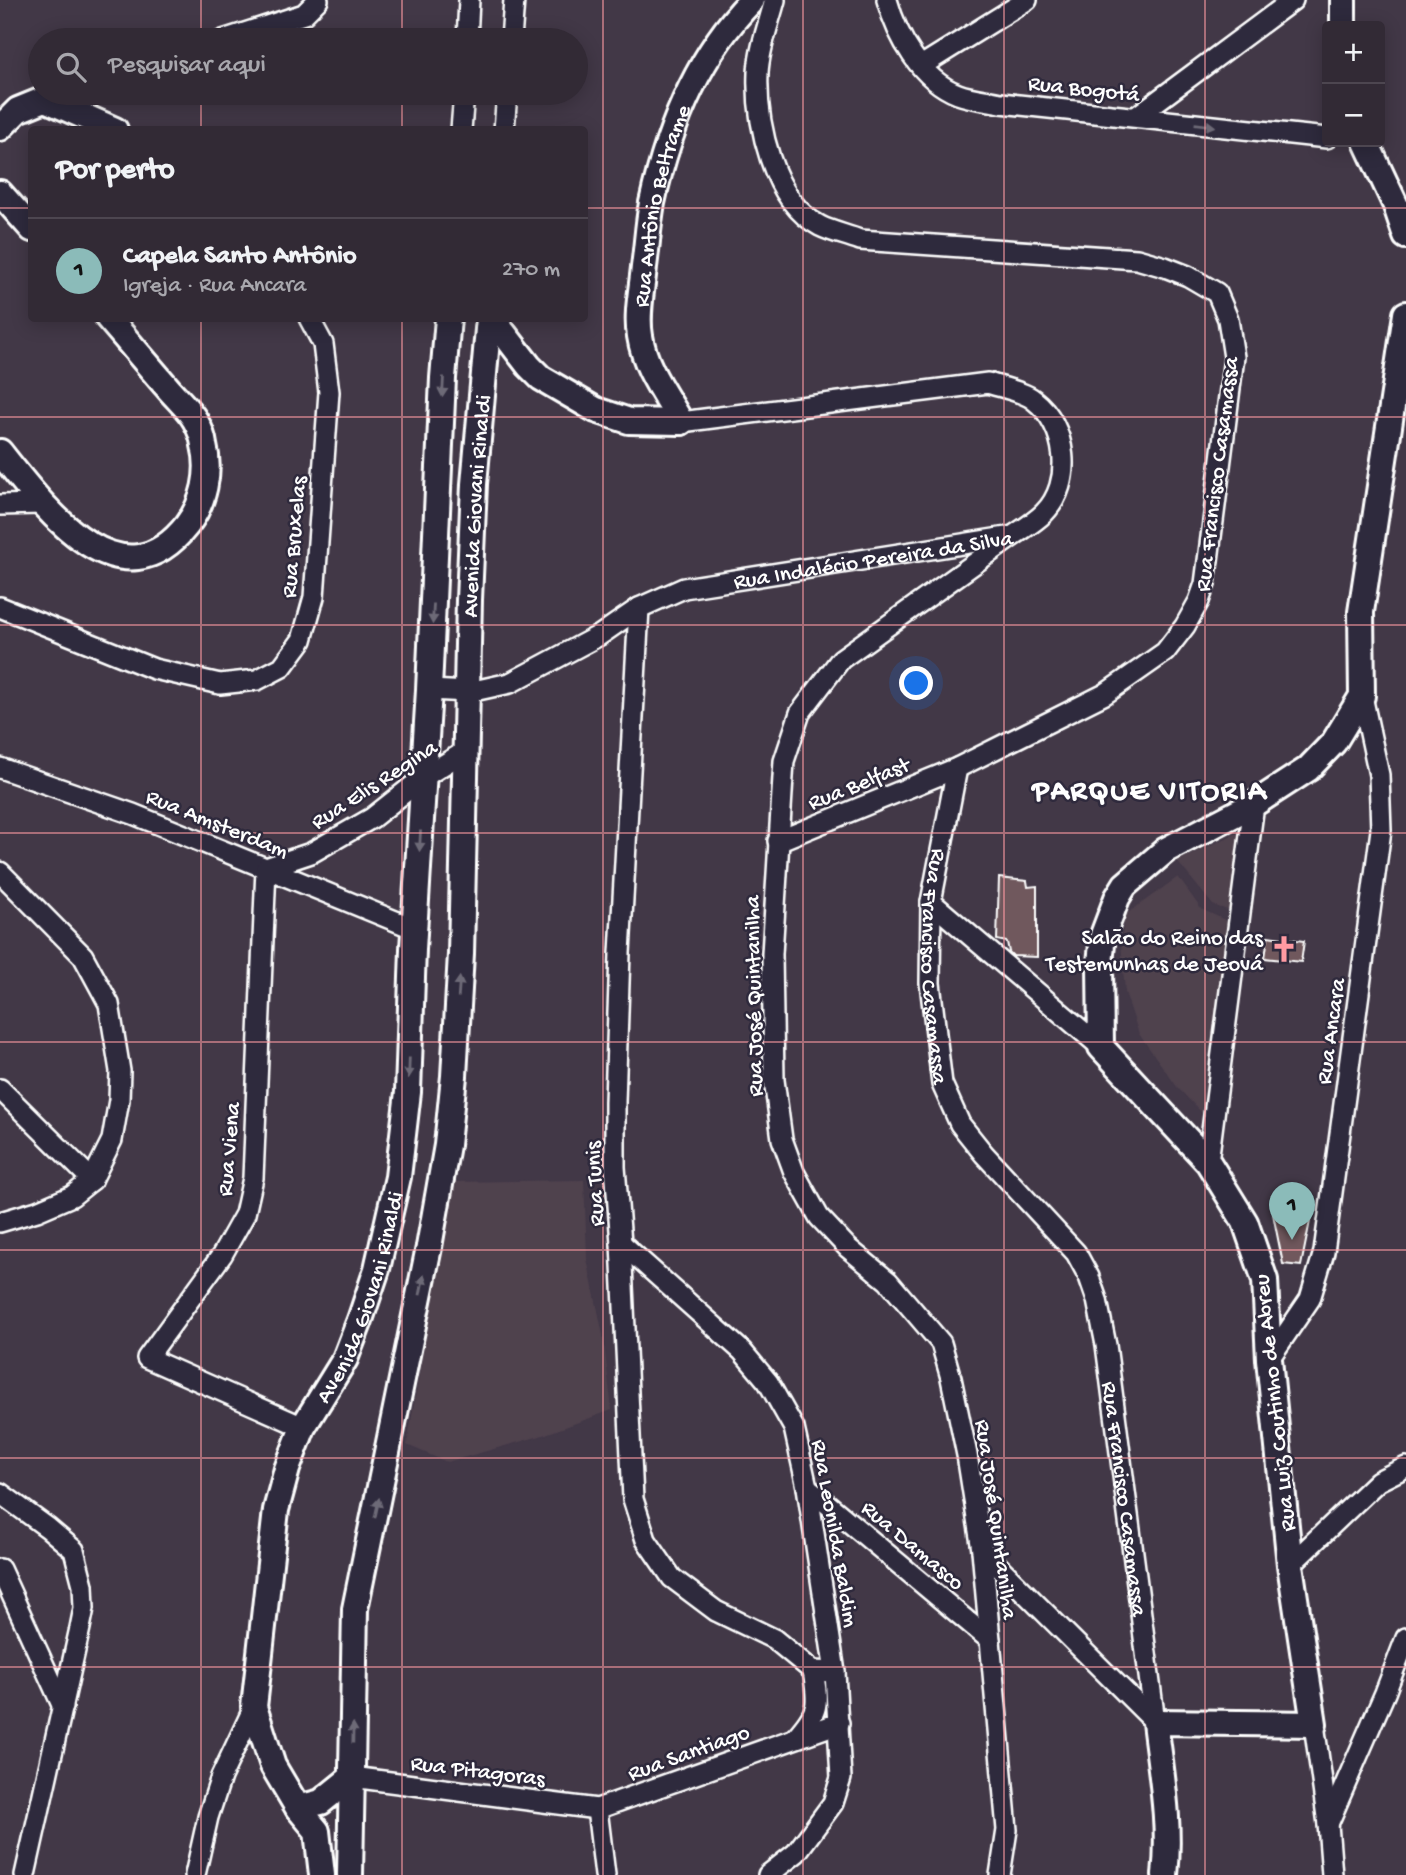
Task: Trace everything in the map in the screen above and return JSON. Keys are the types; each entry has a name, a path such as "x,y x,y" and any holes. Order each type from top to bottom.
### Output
{"street":[{"path":"260,28 304,14 318,0"},
{"path":"468,28 469,0"},
{"path":"512,28 514,0"},
{"name":"Rua Antônio Beltrame","path":"681,422 649,368 639,335 652,206 662,163 682,104 712,50 751,0"},
{"name":"Rua Francisco Casamassa","path":"775,0 758,71 758,104 764,137 777,176 792,204 819,226 860,240 1137,259 1177,272 1217,293 1228,319 1234,357 1205,584 1199,601 1185,626 1165,652 1105,694 957,768 931,902 930,983 942,1084 960,1124 984,1154 1076,1253 1097,1300 1106,1345 1167,1820 1165,1875"},
{"name":"Rua Bogotá","path":"887,0 908,49 937,83 958,94 1001,103 1322,137"},
{"path":"921,66 1027,0"},
{"path":"1138,116 1293,0"},
{"path":"1343,0 1343,21"},
{"path":"0,128 18,110 31,105"},
{"path":"70,105 108,126"},
{"path":"461,126 463,105"},
{"path":"504,126 506,105"},
{"path":"1368,147 1396,205 1406,236"},
{"path":"0,193 28,224"},
{"path":"1101,1047 1100,963 1103,935 1116,898 1125,885 1166,850 1254,804 1308,769 1334,742 1362,696 1361,612 1406,314"},
{"path":"0,452 41,504 62,525 97,550 124,558 148,556 179,535 195,514 208,478 205,446 195,421 111,322"},
{"name":"Rua Bruxelas","path":"0,607 154,669 220,684 257,680 282,667 302,640 314,597 329,392 323,344 311,322"},
{"name":"Avenida Giovani Rinaldi","path":"322,1875 317,1831 298,1808 273,1766 254,1707 276,1510 287,1469 303,1427 345,1359 360,1321 377,1269 398,1177 408,1093 443,378 449,322"},
{"name":"Avenida Giovani Rinaldi","path":"350,1875 355,1609 426,1261 447,1144 461,954 474,484 497,343 491,322"},
{"name":"Rua Indalécio Pereira da Silva","path":"469,692 510,682 600,635 639,608 684,588 1013,536 1045,512 1058,489 1064,466 1054,424 1033,399 988,383 681,422 629,421 596,410 541,379 497,343"},
{"path":"0,505 41,504"},
{"name":"Rua José Quintanilha","path":"1000,1875 1007,1830 982,1550 967,1455 941,1343 888,1282 848,1248 818,1217 794,1172 782,1139 774,1080 772,954 784,761 800,713 841,659 1013,536"},
{"name":"Rua Tunis","path":"639,608 620,953 615,1167 634,1499 646,1540 673,1578 716,1611 775,1639 813,1671"},
{"path":"429,690 469,692"},
{"name":"Rua Ancara","path":"1269,1359 1310,1299 1324,1252 1381,830 1379,775 1362,696"},
{"name":"Rua Elis Regina","path":"266,868 311,853 362,824 467,750"},
{"name":"Rua Amsterdam","path":"0,768 16,771 134,814 415,929"},
{"name":"Rua Belfast","path":"778,841 957,768"},
{"path":"1208,1162 1254,804"},
{"name":"Rua Viena","path":"266,868 253,1178 244,1214 222,1255 147,1358 303,1427"},
{"path":"0,872 83,956 109,1004 120,1071 119,1100 112,1140 92,1180 72,1196 0,1222"},
{"path":"931,902 1101,1047"},
{"name":"Rua Luiz Coutinho de Abreu","path":"1101,1047 1208,1162 1245,1222 1265,1280 1269,1359 1290,1565 1328,1824 1332,1875"},
{"path":"0,1089 92,1180"},
{"name":"Rua Leonilda Baldim","path":"621,1243 742,1351 768,1382 794,1428 807,1487 835,1672 841,1778 833,1803 796,1853 768,1875"},
{"path":"1290,1565 1378,1481 1406,1467"},
{"name":"Rua Damasco","path":"807,1487 990,1640"},
{"path":"0,1493 74,1550 80,1567 84,1608 25,1875"},
{"path":"982,1550 1155,1722 1314,1724"},
{"path":"0,1569 64,1707"},
{"path":"1328,1824 1406,1638"},
{"path":"796,1738 811,1720 818,1700 813,1671 835,1672"},
{"path":"195,1875 208,1817 221,1777 254,1707"},
{"path":"796,1738 839,1723"},
{"name":"Rua Santiago","path":"597,1809 796,1738"},
{"path":"298,1808 321,1802 352,1777"},
{"name":"Rua Pitagoras","path":"352,1777 597,1809"},
{"path":"597,1809 605,1875"}],"shaded area":[{"path":"1237,833 1245,838 1233,912 1213,905 1177,861"},
{"path":"1178,877 1201,909 1227,921 1209,1120 1178,1088 1139,1034 1125,992 1121,941 1125,915"},
{"path":"584,1180 587,1259 603,1335 612,1410 540,1436 447,1462 407,1445 452,1182"}],"building":[{"path":"999,878 1027,881 1028,887 1037,886 1037,957 1013,956 1009,952 1007,942 997,940"},
{"name":"Salão do Reino das Testemunhas de Jeová","path":"1268,936 1304,941 1301,962 1265,958"},
{"path":"1295,1212 1311,1216 1301,1266 1283,1264 1273,1214"}],"place":[{"name":"Salão do Reino das Testemunhas de Jeová","path":"1284,949"},
{"name":"Capela Santo Antônio","path":"1292,1240"}],"district":[{"name":"PARQUE VITORIA","path":"1150,789"}]}
